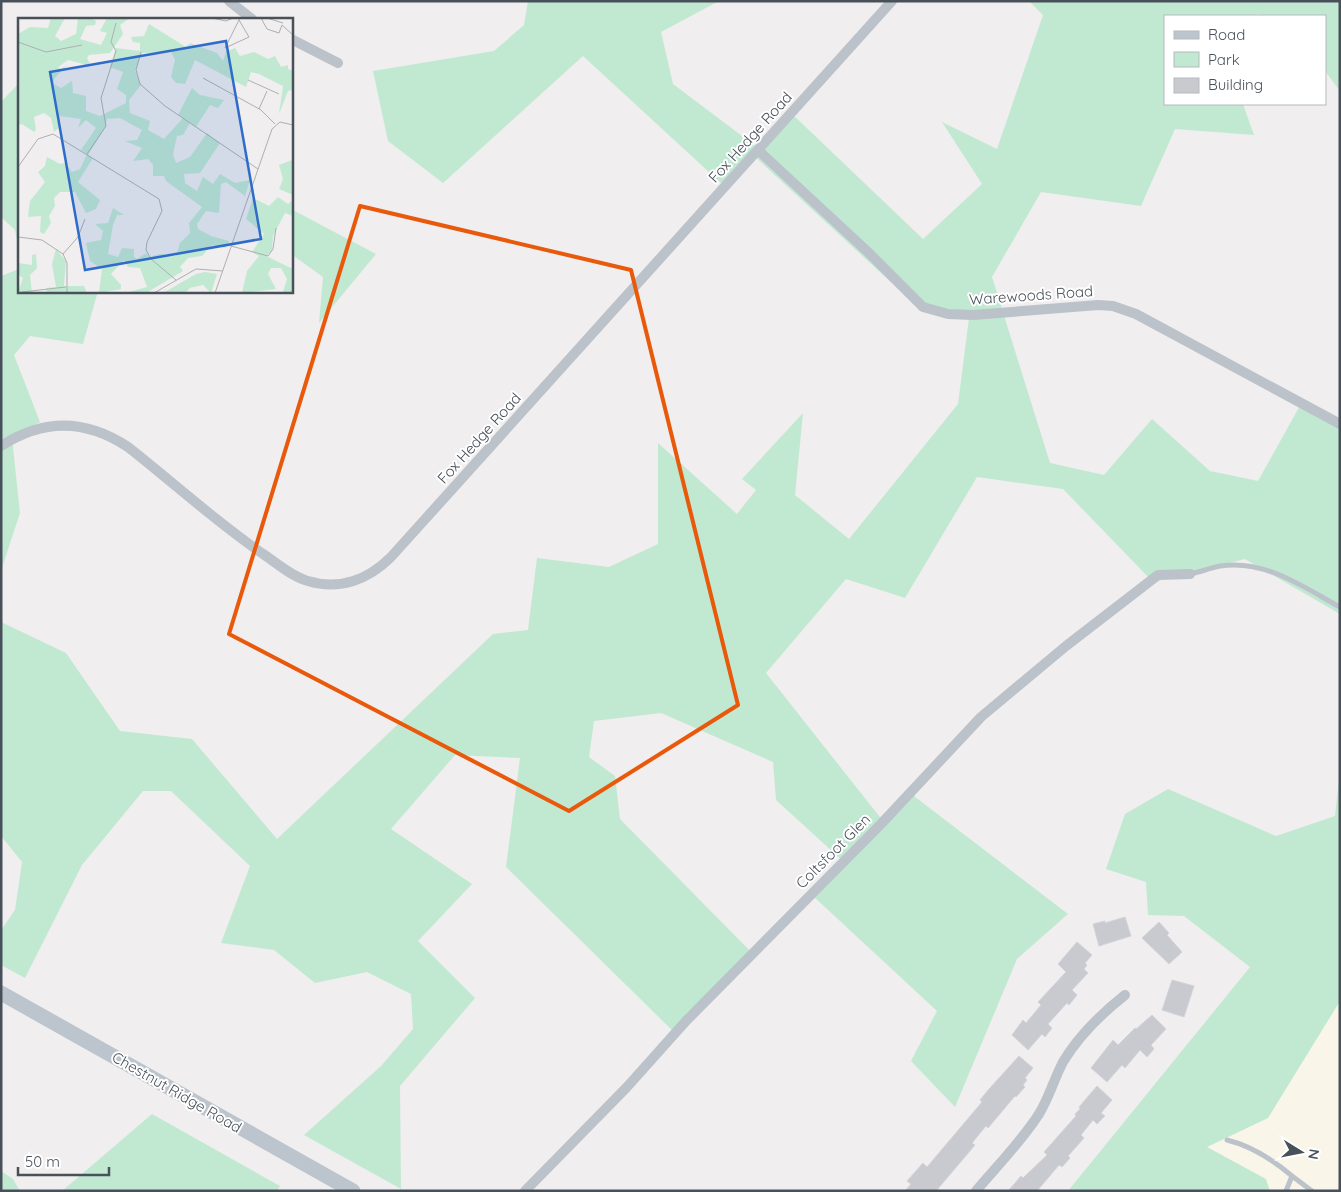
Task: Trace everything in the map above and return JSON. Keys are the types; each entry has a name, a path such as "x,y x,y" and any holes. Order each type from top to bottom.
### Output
{"main road":[{"name":"Chestnut Ridge Road","path":"1,992 353,1191"}],"street":[{"path":"229,1 251,18"},
{"name":"Fox Hedge Road","path":"1,446 30,430 46,426 64,425 97,430 114,437 128,447 222,524 294,575 308,581 337,585 353,582 368,576 391,557 892,1"},
{"path":"292,40 338,63"},
{"name":"Warewoods Road","path":"758,150 923,306 948,314 973,315 1098,305 1114,306 1136,314 1340,424"},
{"name":"Coltsfoot Glen","path":"525,1191 626,1087 686,1021 882,824 981,717 1066,646 1158,575 1190,574"},
{"path":"976,1191 1028,1129 1046,1102 1064,1062 1078,1040 1095,1021 1125,995"}],"lane":[{"path":"1190,574 1221,566 1257,568 1273,572 1299,584 1340,607"},
{"path":"1227,1140 1237,1142 1272,1159 1312,1191"},
{"path":"1286,1191 1292,1176"}],"highlighted area":[{"path":"360,206 631,270 738,705 569,811 229,634"}],"shaded area":[{"path":"1340,1001 1340,1191 1096,1191 1118,1189 1268,1118"}],"green space":[{"path":"528,1 719,1 661,32 673,84 758,148 790,112 923,239 982,184 942,122 997,149 1043,15 1029,1 1340,1 1340,91 1326,72 1326,15 1164,15 1164,105 1243,105 1254,135 1175,129 1141,206 1041,192 992,277 1050,463 1104,475 1152,419 1210,471 1258,481 1302,402 1340,422 1340,614 1245,559 1153,582 1063,489 977,477 905,598 846,579 766,673 883,821 910,793 1068,914 1017,959 955,1107 911,1061 937,1011 813,896 844,862 776,800 773,762 661,713 594,721 589,757 615,776 620,819 756,957 676,1034 506,867 520,758 455,755 391,829 472,884 418,941 475,998 400,1086 401,1189 304,1135 381,1066 413,1029 411,994 367,972 315,983 274,950 221,943 250,866 171,791 143,791 82,865 25,978 1,965 1,930 15,910 22,862 1,836 1,622 66,653 120,731 192,739 277,839 493,634 528,630 537,558 609,567 658,544 658,443 737,514 756,490 742,479 803,413 795,495 849,539 958,404 969,318 908,298 752,154 723,185 583,56 443,183 388,141 373,71 494,51 524,25"},
{"path":"18,84 18,246 15,230 1,217 1,102"},
{"path":"292,210 376,254 319,323 323,277 292,255"},
{"path":"18,269 18,292 98,292 83,344 30,336 14,355 40,422 12,438 20,513 1,571 1,276"},
{"path":"1340,771 1340,1001 1268,1118 1207,1147 1266,1179 1270,1191 1068,1191 1250,967 1184,916 1148,915 1146,882 1106,869 1125,814 1168,789 1276,836 1335,816"},
{"path":"152,1114 280,1186 277,1191 62,1191"},
{"path":"1,1171 13,1179 20,1191 1,1191"}],"building":[{"path":"1125,917 1131,936 1099,946 1093,924 1105,921 1105,923"},
{"path":"1159,922 1169,933 1167,935 1182,952 1169,964 1142,938"},
{"path":"1077,942 1092,955 1085,963 1087,965 1084,969 1088,973 1072,990 1077,995 1048,1024 1052,1028 1045,1037 1042,1034 1028,1050 1012,1035 1023,1020 1026,1023 1041,1005 1038,1002 1066,972 1058,964"},
{"path":"1172,980 1194,986 1184,1017 1162,1010"},
{"path":"1152,1015 1166,1029 1151,1045 1154,1049 1147,1057 1140,1050 1125,1068 1122,1065 1107,1082 1091,1068 1113,1040 1118,1045"},
{"path":"1019,1056 1033,1068 1025,1078 1027,1080 1023,1085 1025,1087 988,1128 986,1126 972,1143 975,1145 936,1191 905,1191 911,1184 907,1181 923,1163 927,1167 982,1102 980,1100 989,1089"},
{"path":"1097,1086 1112,1100 1101,1113 1105,1116 1097,1124 1093,1120 1081,1135 1084,1138 1068,1156 1070,1158 1062,1167 1059,1165 1037,1191 1008,1191 1021,1176 1023,1178 1047,1155 1044,1152 1076,1116 1075,1114 1080,1109 1079,1107"}]}
